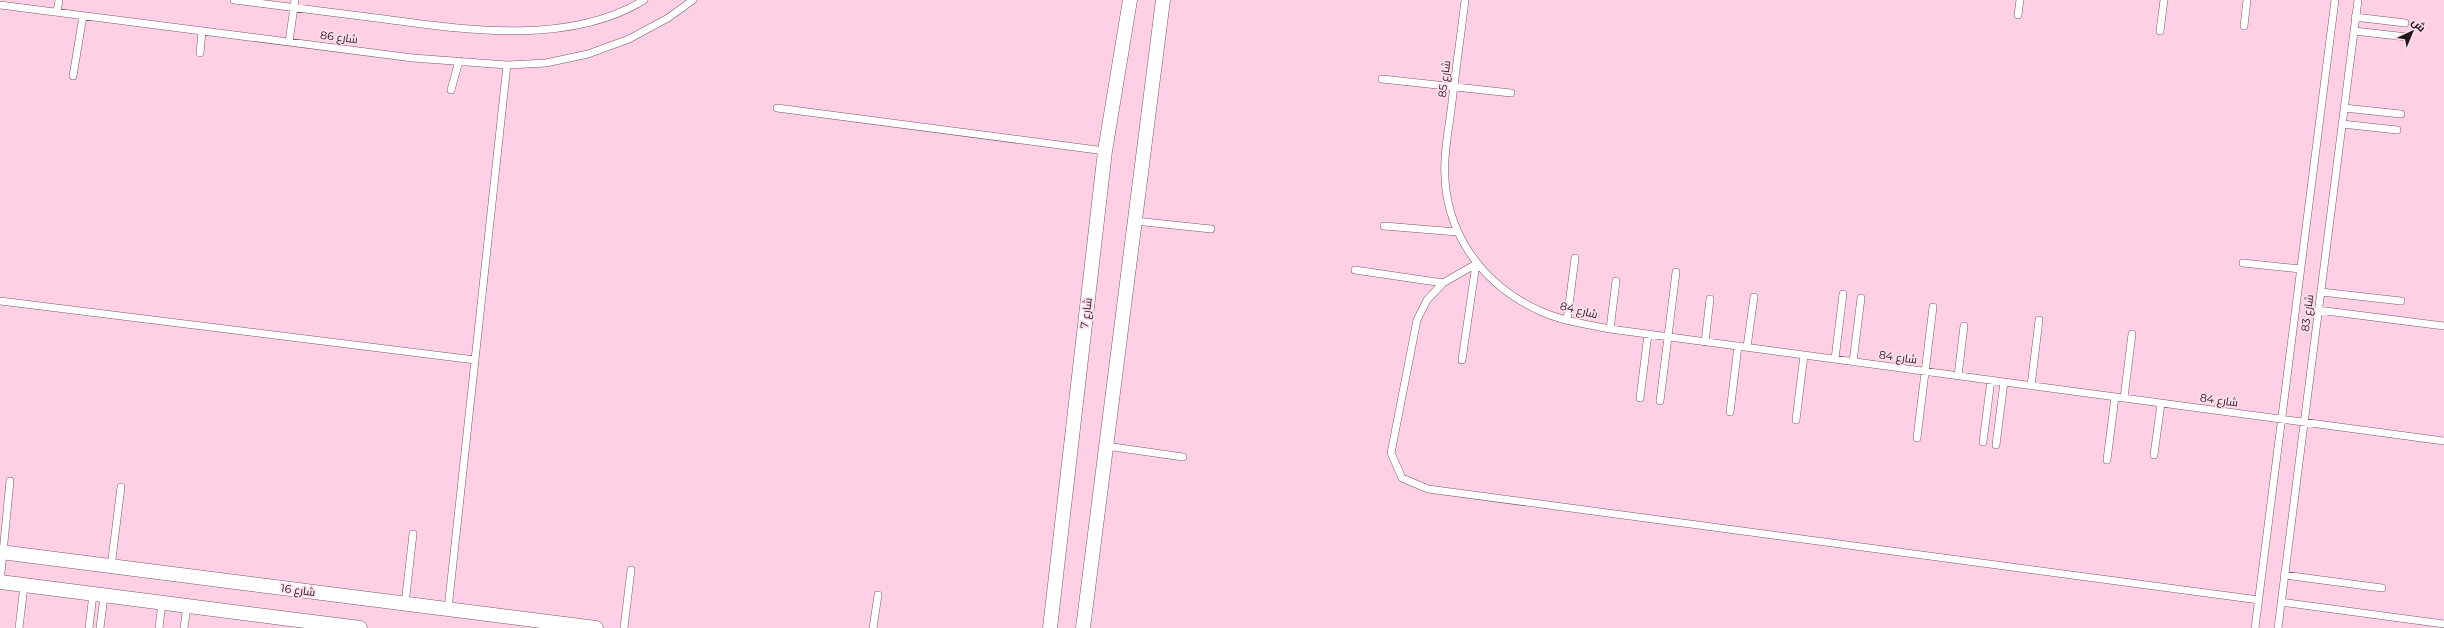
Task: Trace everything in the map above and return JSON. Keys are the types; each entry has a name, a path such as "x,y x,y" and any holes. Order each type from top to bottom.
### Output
{"street":[{"name":"شارع 7","path":"1050,628 1105,151 1130,0"},
{"path":"1083,628 1163,0"},
{"name":"شارع 16","path":"2,553 448,609 513,623 596,628"},
{"path":"0,582 187,606 323,626 360,628"}],"lane":[{"path":"57,12 59,0"},
{"path":"234,0 295,4 426,24 516,30 556,28 596,20 633,6 644,0"},
{"name":"شارع 86","path":"0,5 413,58 507,65 546,63 588,54 629,39 668,18 693,0"},
{"name":"شارع 85","path":"1445,160 1465,0"},
{"path":"2018,15 2020,0"},
{"path":"2160,31 2164,0"},
{"path":"2244,26 2247,0"},
{"name":"شارع 83","path":"2255,628 2335,0"},
{"name":"شارع 83","path":"2278,628 2358,0"},
{"path":"289,42 295,4"},
{"path":"73,76 83,16"},
{"path":"2355,17 2405,23"},
{"path":"2354,30 2407,36"},
{"path":"200,53 202,31"},
{"path":"451,90 459,61"},
{"path":"448,609 507,65"},
{"path":"1382,79 1511,93"},
{"path":"777,108 1105,151"},
{"path":"2344,108 2401,114"},
{"path":"2342,124 2397,130"},
{"name":"شارع 84","path":"1445,160 1446,197 1457,232 1476,264 1505,291 1540,311 1567,320 1610,329 1704,342 2444,441"},
{"path":"1135,221 1211,229"},
{"path":"1384,226 1457,232"},
{"path":"1567,320 1575,258"},
{"path":"2243,263 2301,270"},
{"path":"1476,264 1443,283 1428,300 1417,320 1391,453 1402,478 1428,490 2259,600"},
{"path":"1462,360 1476,264"},
{"path":"1355,270 1443,283"},
{"path":"1660,401 1676,272"},
{"path":"1610,329 1616,280"},
{"path":"2321,292 2401,301"},
{"path":"1835,359 1843,294"},
{"path":"1747,347 1754,297"},
{"path":"1853,362 1861,298"},
{"path":"1704,342 1710,299"},
{"path":"0,301 475,360"},
{"path":"1917,438 1933,306"},
{"path":"2318,310 2444,326"},
{"path":"2030,386 2039,320"},
{"path":"1958,376 1964,326"},
{"path":"1640,398 1648,334"},
{"path":"2124,398 2132,334"},
{"path":"1730,412 1738,346"},
{"path":"1796,420 1804,355"},
{"path":"1983,442 1991,380"},
{"path":"1996,445 2004,382"},
{"path":"2107,460 2115,397"},
{"path":"2154,455 2161,403"},
{"path":"1106,446 1183,457"},
{"path":"0,582 10,481"},
{"path":"111,567 121,487"},
{"path":"405,604 413,534"},
{"path":"624,628 631,570"},
{"path":"2284,575 2382,588"},
{"path":"19,628 24,586"},
{"path":"89,628 99,595"},
{"path":"99,595 100,628"},
{"path":"873,628 878,595"},
{"path":"2281,602 2444,624"},
{"path":"159,628 162,603"},
{"path":"184,628 187,606"}],"shaded area":[{"path":"0,0 2444,0 2444,628 0,628"}]}
